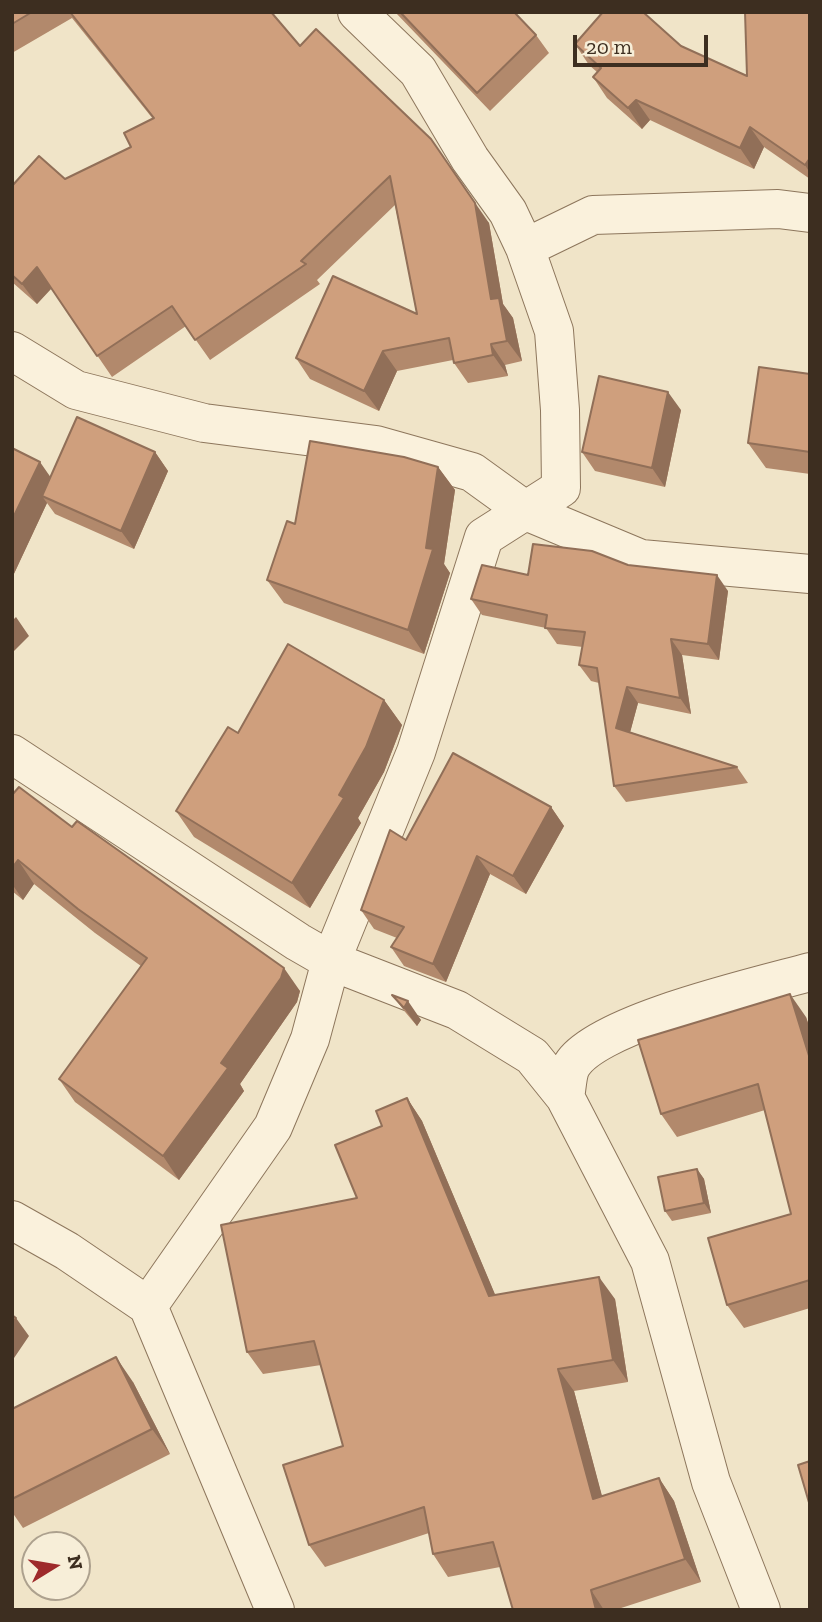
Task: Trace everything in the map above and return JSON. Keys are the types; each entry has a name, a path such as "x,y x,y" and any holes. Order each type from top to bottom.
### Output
{"street":[{"path":"148,1306 273,1127 310,1039 331,961 416,752 484,537 561,488 560,410 554,331 524,248 508,212 470,159 418,71 357,12"},
{"path":"524,248 593,215 778,209 810,213"},
{"path":"12,351 76,390 204,422 376,445 472,472 526,511 641,559 810,574"},
{"path":"12,754 331,961 457,1010 532,1056 565,1097 650,1261 711,1482 761,1610"},
{"path":"565,1097 572,1065 606,1036 654,1017 810,972"},
{"path":"12,1220 67,1251 148,1306 275,1610"}],"building":[{"path":"12,12 32,12 12,24"},
{"path":"70,12 271,12 300,46 316,29 431,139 475,203 491,299 499,298 507,341 491,344 493,355 454,363 449,338 383,351 364,391 296,358 333,276 417,314 390,176 301,261 306,264 195,340 172,306 97,356 37,267 22,284 12,275 12,186 39,156 65,179 131,147 124,133 154,118"},
{"path":"400,12 514,12 536,35 477,93"},
{"path":"603,12 643,12 681,46 747,76 745,12 810,12 810,158 805,165 750,127 740,148 636,100 628,108 593,77 601,68 575,44"},
{"path":"759,367 810,374 810,452 748,443"},
{"path":"599,376 668,392 652,468 582,452"},
{"path":"77,417 155,452 121,531 42,496"},
{"path":"310,441 404,457 438,467 426,548 433,549 408,630 267,580 287,521 295,524"},
{"path":"12,448 40,462 12,520"},
{"path":"533,544 592,551 628,565 717,575 708,644 671,639 680,698 627,687 616,728 737,767 614,786 597,668 579,665 585,632 545,628 547,615 471,599 482,565 528,575"},
{"path":"288,644 384,700 366,747 339,795 344,798 292,883 176,811 228,727 238,733"},
{"path":"453,753 551,807 513,876 477,856 433,964 391,947 404,927 361,910 390,830 406,840"},
{"path":"19,787 72,827 77,821 284,968 281,978 221,1063 228,1068 163,1156 59,1079 147,958 78,909 18,860 12,868 12,795"},
{"path":"790,994 810,1059 810,1280 727,1305 708,1238 791,1214 758,1084 661,1114 638,1040"},
{"path":"392,995 408,1001 404,1008"},
{"path":"407,1098 489,1296 599,1277 613,1360 558,1369 593,1499 659,1478 685,1559 591,1590 596,1610 513,1610 493,1542 433,1554 424,1507 309,1545 283,1465 343,1446 314,1341 247,1352 221,1225 357,1198 335,1145 382,1126 376,1111"},
{"path":"697,1169 704,1203 665,1211 658,1177"},
{"path":"116,1357 152,1429 12,1499 12,1409"},
{"path":"810,1461 810,1506 798,1465"}]}
